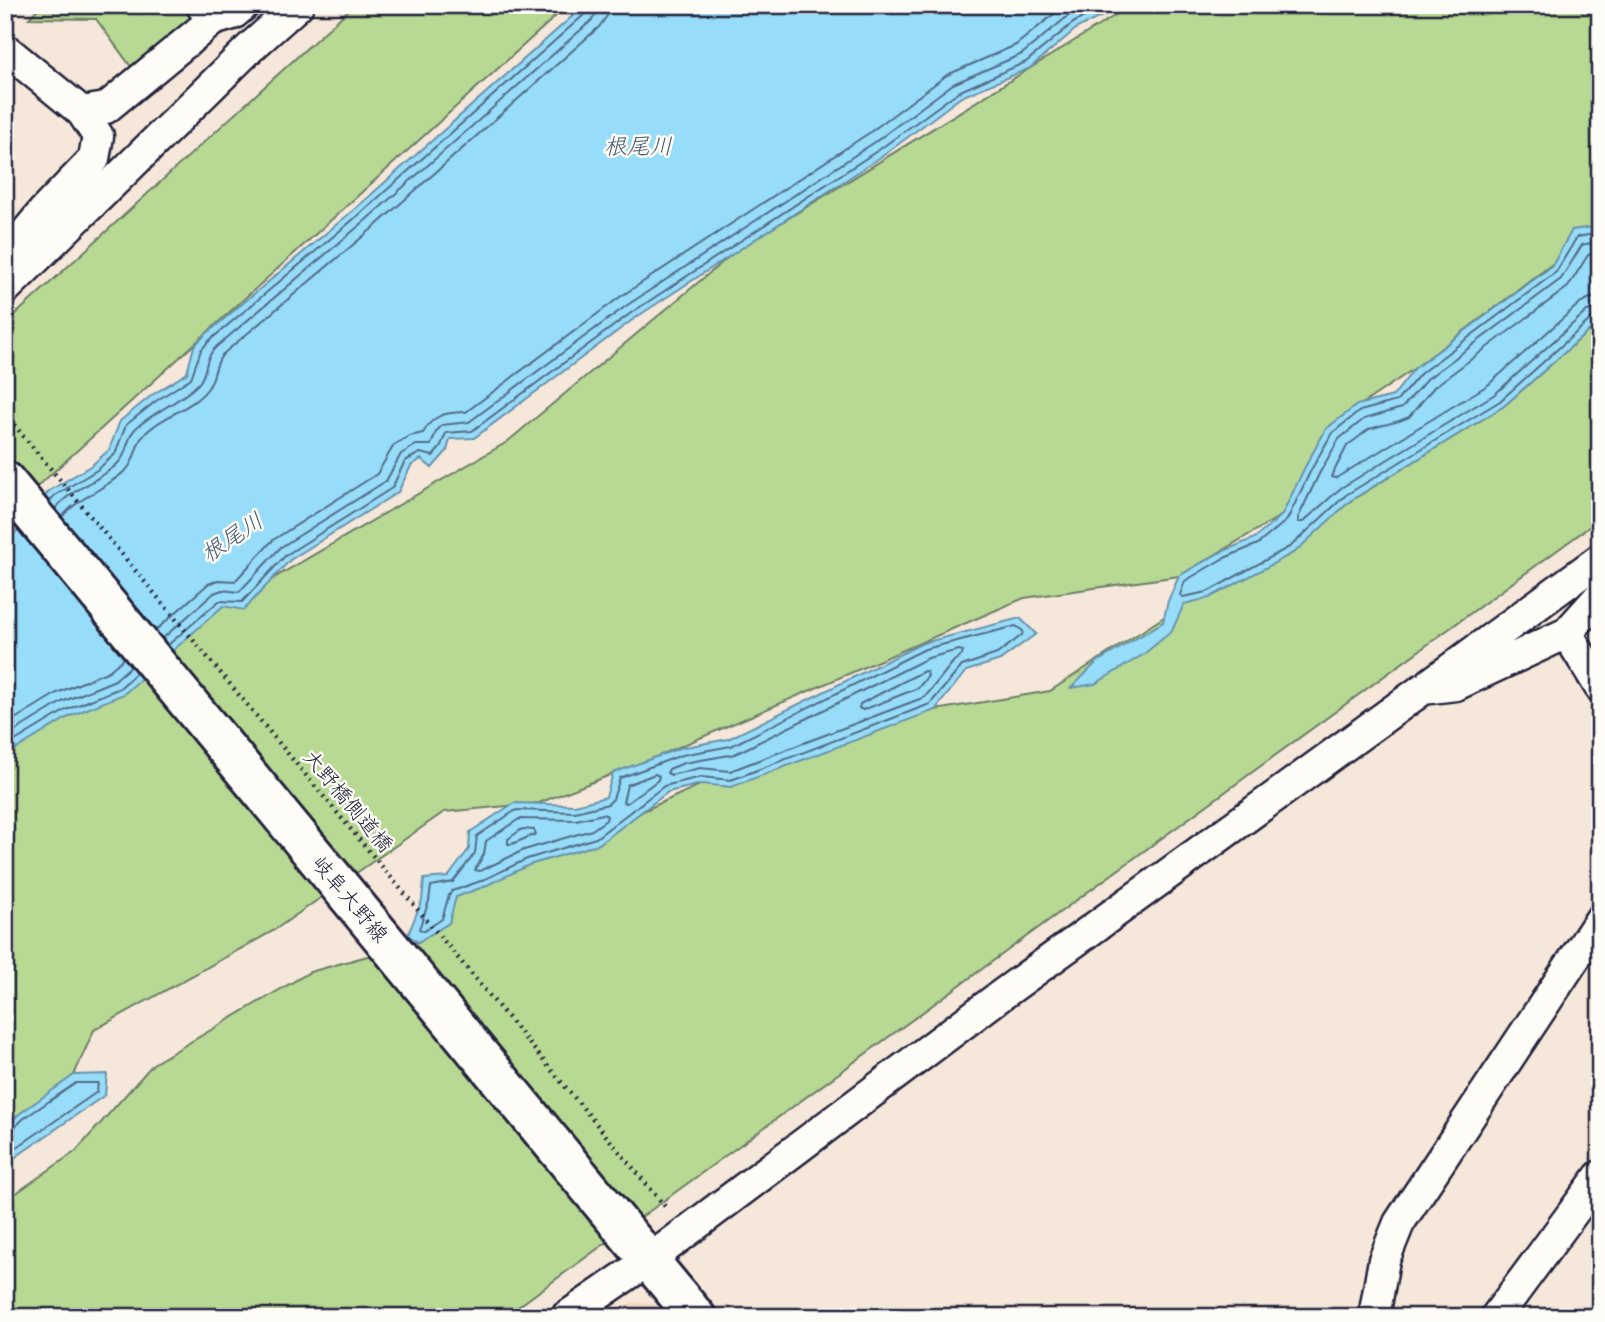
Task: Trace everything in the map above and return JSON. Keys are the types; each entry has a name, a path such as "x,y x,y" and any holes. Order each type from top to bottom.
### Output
{"main road":[{"name":"岐阜大野線","path":"5,481 696,1317"}],"street":[{"path":"82,112 106,108 207,12 233,14 244,5"},
{"path":"5,289 251,47 299,5"},
{"path":"5,49 82,112 98,136 94,159 43,212 5,258"},
{"path":"566,1317 649,1260 1000,996 1600,559"},
{"path":"1423,689 1456,685 1567,632 1600,596"},
{"path":"1567,632 1600,687"},
{"path":"1374,1317 1384,1260 1399,1223 1600,920"},
{"path":"1506,1312 1600,1176"}],"path":[{"name":"大野橋側道橋","path":"5,414 666,1208"}],"shaded area":[{"path":"633,1302 658,1304 668,1317 600,1317"}],"green space":[{"path":"41,5 183,5 193,22 132,68 96,19 29,18"},
{"path":"354,5 568,5 5,516 5,324"},
{"path":"1132,5 1600,5 1600,228 1415,368 1327,428 1282,515 1179,576 1024,598 656,757 539,803 444,812 273,931 94,1030 74,1075 5,1150 5,717 272,579 507,442 737,250"},
{"path":"1600,321 1600,519 504,1317 5,1317 5,1201 76,1151 153,1064 310,972 418,942 456,897 702,784 935,710 1050,691 1184,604 1504,406"}],"water":[{"name":"根尾川","path":"585,5 1115,5 1109,13 1077,28 1030,68 961,97 884,155 635,318 474,438 450,439 447,451 432,468 421,459 411,466 398,492 290,560 244,610 223,606 124,694 70,716 5,756 5,545 49,491 92,465 109,450 120,421 152,395 187,373 194,346 205,335 356,208"},
{"path":"1600,226 1600,321 1504,406 1350,501 1295,552 1209,598 1184,604 1172,631 1144,654 1095,684 1071,688 1097,662 1163,622 1168,601 1179,576 1219,553 1255,538 1282,515 1326,429 1357,405 1393,396 1415,368 1552,266 1572,230"},
{"path":"1020,618 1036,634 1000,660 966,671 935,710 731,787 702,784 668,792 599,844 529,865 456,897 449,923 418,942 408,935 422,900 424,879 448,877 469,849 470,832 514,803 575,805 606,797 613,773 680,748 728,739 923,643"},
{"path":"107,1074 105,1095 17,1156 5,1168 5,1127 19,1114 74,1075"}]}
